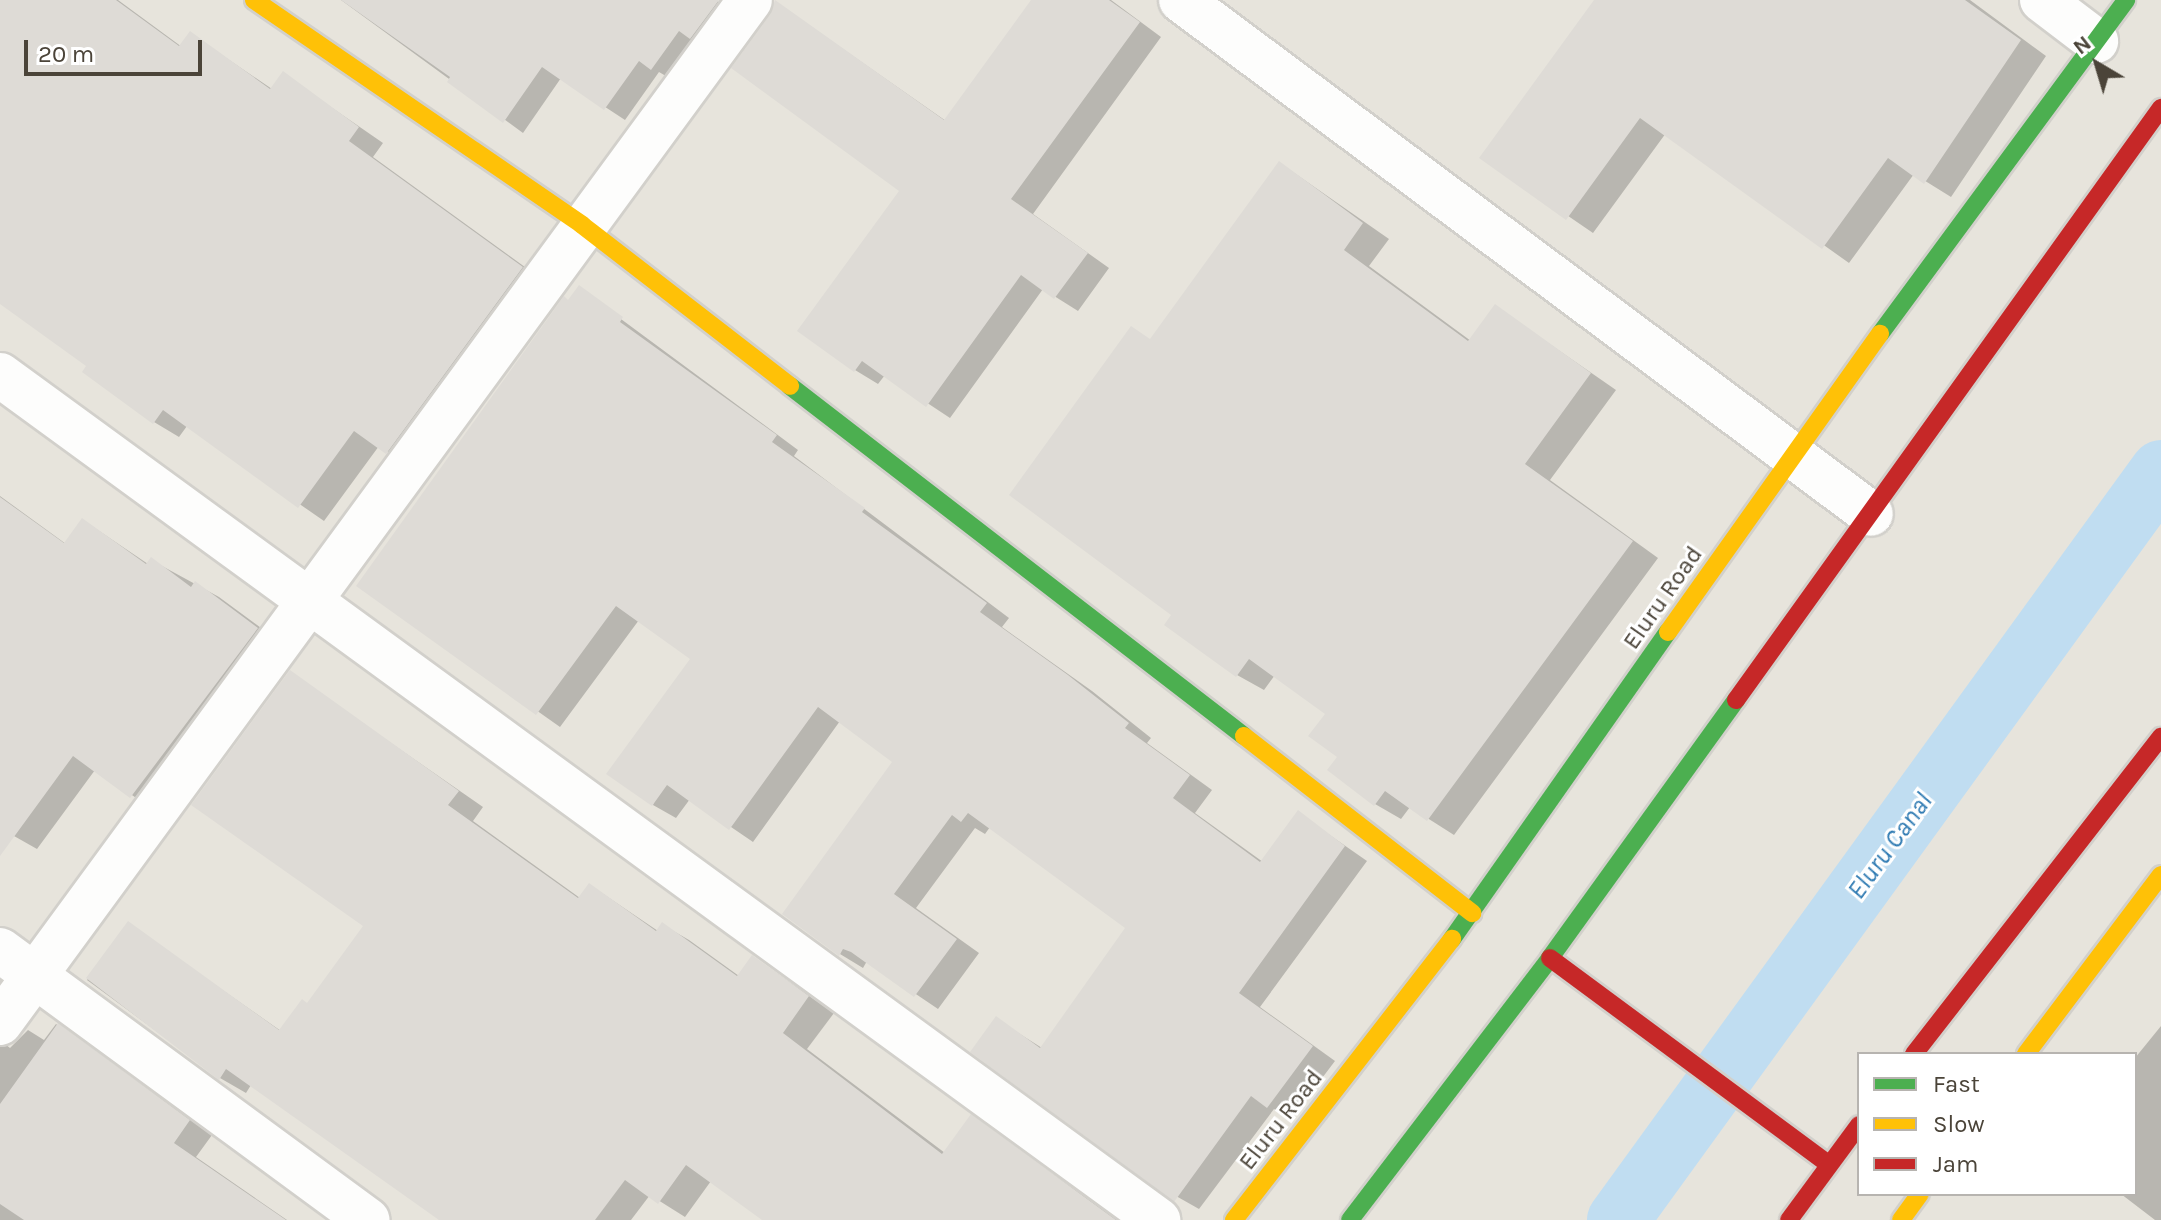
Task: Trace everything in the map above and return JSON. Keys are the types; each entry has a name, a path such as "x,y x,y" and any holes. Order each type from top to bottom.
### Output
{"main road":[{"path":"254,0 582,225 1472,913"},
{"name":"Eluru Road","path":"1234,1220 1472,913 1790,456 2126,0"},
{"path":"1350,1220 1550,958 2161,108"},
{"path":"1916,1052 2161,737"},
{"path":"2028,1052 2161,875"},
{"path":"1550,958 1828,1164"},
{"path":"1789,1220 1857,1128"},
{"path":"1901,1220 1919,1196"}],"street":[{"path":"0,1023 37,977 582,225 750,0"},
{"path":"1181,0 1871,514"},
{"path":"2042,0 2096,41"},
{"path":"0,375 1158,1220"},
{"path":"0,950 368,1220"}],"shaded area":[{"path":"0,0 2161,0 2161,1220 0,1220"}],"building":[{"path":"0,0 116,0 179,46 190,31 270,89 283,71 359,127 349,141 523,267 386,454 354,431 298,508 163,410 153,424 82,372 86,366 0,304"},
{"path":"341,0 719,0 690,39 679,31 651,70 639,61 604,110 542,67 503,123 447,82 450,77"},
{"path":"775,0 944,120 1031,0 1109,0 1140,22 1011,199 1088,253 1054,299 1021,275 926,407 862,361 854,372 797,331 899,191 731,68 770,15"},
{"path":"1594,0 1965,0 2021,40 1924,184 1888,158 1822,249 1640,118 1566,220 1479,158"},
{"path":"1279,161 1363,223 1344,250 1468,341 1495,304 1591,373 1525,464 1633,541 1427,821 1385,791 1374,806 1327,770 1337,757 1308,736 1325,714 1249,659 1236,677 1164,625 1171,615 1009,495 1131,326 1150,339"},
{"path":"579,285 623,317 620,322 777,435 772,442 865,508 862,512 987,603 980,612 1129,723 1125,728 1190,775 1173,798 1260,862 1298,810 1345,846 1239,993 1313,1046 1267,1108 1251,1096 1174,1202 970,1052 996,1016 1040,1048 1125,928 968,813 961,822 952,815 894,894 957,939 914,997 851,952 843,949 839,956 782,914 892,762 818,707 729,830 667,785 652,806 606,774 690,659 616,606 536,715 356,586 564,296 568,300"},
{"path":"0,497 64,543 82,518 146,564 151,557 191,587 195,581 258,628 130,798 73,756 0,856"},
{"path":"290,670 459,791 448,805 578,898 589,883 656,931 662,922 737,976 752,955 809,996 783,1033 942,1154 971,1114 1116,1220 762,1220 686,1165 658,1204 625,1180 595,1220 439,1220 226,1069 219,1080 86,978 128,921 279,1030 302,999 307,1003 363,926 191,805"},
{"path":"58,1023 190,1120 174,1143 286,1220 24,1220 0,1204 0,1104"}],"waterway":[{"name":"Eluru Canal","path":"1618,1220 2161,471"}],"traffic: fast":[{"path":"1880,334 2126,0"},
{"path":"790,386 1244,736"},
{"path":"1452,939 1668,632"},
{"path":"1350,1220 1550,958 1736,700"}],"traffic: slow":[{"path":"254,0 582,225 790,386"},
{"path":"1668,632 1880,334"},
{"path":"1244,736 1472,913"},
{"path":"2028,1052 2161,875"},
{"path":"1234,1220 1452,939"},
{"path":"1901,1220 1919,1196"}],"traffic: jam":[{"path":"1736,700 2161,108"},
{"path":"1916,1052 2161,737"},
{"path":"1550,958 1828,1164"},
{"path":"1789,1220 1857,1128"}]}
